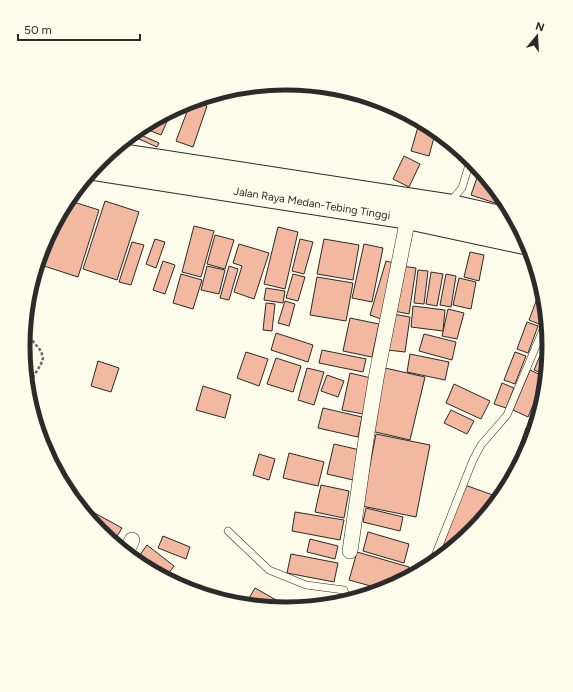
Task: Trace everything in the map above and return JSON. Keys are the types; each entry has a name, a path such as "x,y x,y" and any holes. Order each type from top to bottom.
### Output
{"highway":[{"name":"Jalan Raya Medan-Tebing Tinggi","path":"116,154 447,205 510,219"},
{"name":"Jalan Raya Medan-Tebing Tinggi","path":"100,170 408,218 521,242"}],"street":[{"path":"350,551 377,373 408,218"}],"lane":[{"path":"447,205 462,188 469,166"},
{"path":"436,554 472,460 481,445 507,415 542,332"},
{"path":"228,531 270,570 306,585 344,590 346,596"}],"path":[{"path":"30,339 41,352 43,358 32,379"}],"building":[{"path":"201,104 207,106 193,147 176,141 188,109"},
{"path":"168,119 161,135 149,130"},
{"path":"418,126 434,137 429,156 411,151"},
{"path":"141,135 159,143 157,147 137,138"},
{"path":"404,156 420,164 409,187 393,179"},
{"path":"470,167 474,172 474,173 469,171"},
{"path":"478,176 499,201 498,204 471,195"},
{"path":"105,201 139,212 117,280 83,269"},
{"path":"74,202 99,210 78,277 44,266 56,233"},
{"path":"194,226 214,231 201,277 182,272"},
{"path":"278,227 298,232 285,289 264,284"},
{"path":"215,235 234,240 225,269 207,264"},
{"path":"155,239 165,242 156,268 146,264"},
{"path":"300,239 313,242 304,274 292,271"},
{"path":"324,239 359,245 353,280 317,274"},
{"path":"132,242 144,245 131,285 119,282"},
{"path":"239,244 269,253 254,299 234,292 242,266 233,263"},
{"path":"364,244 383,248 372,302 352,298"},
{"path":"470,252 484,255 479,281 464,277"},
{"path":"163,261 175,265 165,294 153,290"},
{"path":"386,261 397,264 381,319 370,315"},
{"path":"207,266 225,270 219,294 201,290"},
{"path":"229,266 238,269 229,300 220,298"},
{"path":"401,266 416,268 409,314 394,311"},
{"path":"418,270 428,271 424,304 414,303"},
{"path":"431,272 443,274 437,306 426,304"},
{"path":"181,274 202,280 193,309 173,303"},
{"path":"293,274 305,277 298,301 286,298"},
{"path":"446,274 456,276 451,307 440,305"},
{"path":"317,277 353,283 346,321 310,315"},
{"path":"459,278 476,282 471,309 453,305"},
{"path":"266,288 285,291 283,303 264,300"},
{"path":"538,296 541,318 539,324 529,320"},
{"path":"285,301 295,304 289,326 278,323"},
{"path":"266,303 275,304 272,331 263,330"},
{"path":"413,306 445,310 443,331 411,327"},
{"path":"448,309 464,313 457,339 442,336"},
{"path":"393,314 410,317 405,352 387,350"},
{"path":"350,318 379,324 372,357 343,351"},
{"path":"527,322 538,326 528,353 517,349"},
{"path":"276,333 313,345 308,362 271,350"},
{"path":"424,334 456,342 452,360 419,351"},
{"path":"543,349 541,373 534,370"},
{"path":"322,350 366,359 363,372 319,363"},
{"path":"246,352 268,359 259,386 237,378"},
{"path":"515,352 526,356 515,384 504,380"},
{"path":"410,354 449,362 445,380 407,372"},
{"path":"276,358 301,366 293,392 267,384"},
{"path":"98,361 119,368 111,392 91,386"},
{"path":"307,368 324,372 314,405 298,400"},
{"path":"385,368 425,377 410,440 371,431"},
{"path":"530,370 541,375 539,392 528,417 513,410"},
{"path":"350,373 371,378 363,414 342,410"},
{"path":"327,375 344,381 338,397 321,391"},
{"path":"502,383 514,388 506,408 494,404"},
{"path":"454,384 490,401 481,419 446,403"},
{"path":"203,386 231,395 225,418 196,410"},
{"path":"323,408 362,417 358,437 318,428"},
{"path":"451,410 474,421 467,434 444,423"},
{"path":"526,428 529,429 520,452 518,451"},
{"path":"376,434 430,445 416,517 362,506"},
{"path":"334,444 360,450 353,480 327,474"},
{"path":"289,453 324,462 318,486 283,478"},
{"path":"259,454 275,459 269,480 253,475"},
{"path":"321,485 349,491 344,518 315,512"},
{"path":"465,485 495,496 468,527 441,550"},
{"path":"366,508 403,517 400,531 363,522"},
{"path":"91,511 122,528 116,538 105,527"},
{"path":"295,512 344,520 340,540 292,531"},
{"path":"368,532 409,544 404,563 363,551"},
{"path":"163,536 190,547 186,559 158,548"},
{"path":"310,539 338,546 335,559 307,552"},
{"path":"147,545 174,566 168,574 139,556"},
{"path":"357,552 409,567 408,572 374,587 349,580"},
{"path":"291,554 338,563 334,582 287,573"},
{"path":"255,588 280,602 270,602 248,599"}]}
